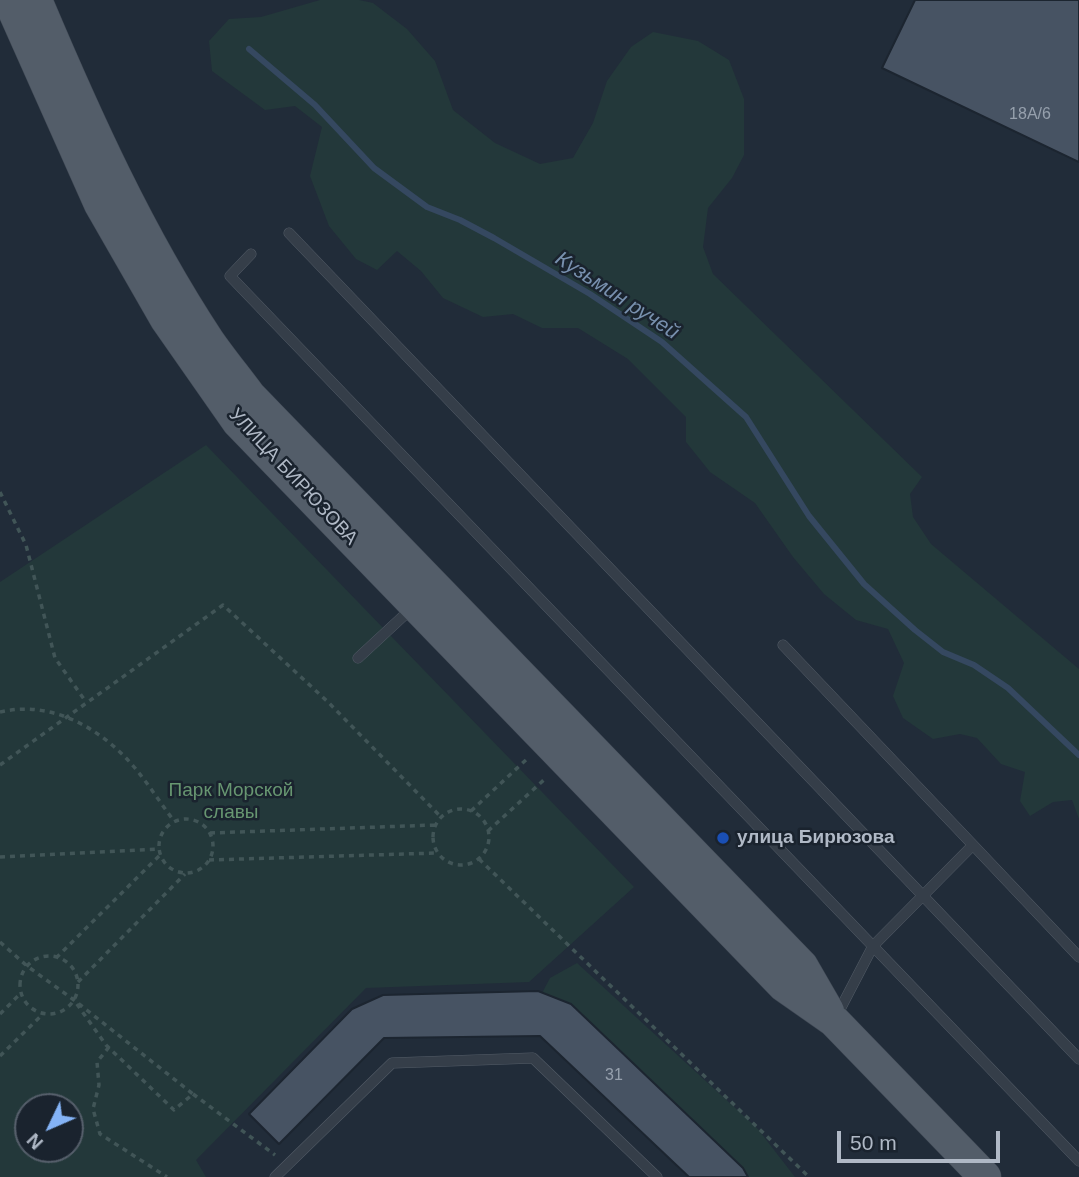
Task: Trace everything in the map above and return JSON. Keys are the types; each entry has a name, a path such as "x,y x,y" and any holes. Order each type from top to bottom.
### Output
{"main road":[{"name":"УЛИЦА БИРЮЗОВА","path":"9,0 100,204 166,319 238,422 784,986 834,1021 985,1177"},
{"name":"УЛИЦА БИРЮЗОВА","path":"36,0 62,62 150,243 209,342 250,396 802,966 834,1021"}],"lane":[{"path":"289,233 1079,1059"},
{"path":"251,254 230,276 1079,1161"},
{"path":"358,658 415,605"},
{"path":"783,645 1079,957"},
{"path":"834,1021 873,946 973,845"},
{"path":"275,1177 392,1063 533,1058 657,1177"}],"path":[{"path":"0,492 26,545 55,658 86,702"},
{"path":"0,765 223,605 328,702 441,817"},
{"path":"0,712 33,709 67,716 96,734 124,756 174,821"},
{"path":"471,811 557,750"},
{"path":"488,831 557,750"},
{"path":"457,810 471,811 482,818 488,831 488,844 479,859 462,866 444,860 437,853 433,844 435,825 441,817 457,810"},
{"path":"78,982 70,965 56,958 43,957 27,966 22,974 21,993 32,1009 44,1013 60,1012 74,1000 78,982 185,874 202,869 209,860 213,845 210,833 200,823 192,820 174,821 161,834 159,849 168,867 185,874"},
{"path":"210,833 435,825"},
{"path":"0,857 159,849"},
{"path":"209,860 437,853"},
{"path":"56,958 160,855"},
{"path":"479,859 808,1177"},
{"path":"0,942 27,966 288,1165"},
{"path":"0,1014 21,993"},
{"path":"74,1000 109,1047 174,1111 193,1094"},
{"path":"0,1056 44,1013"},
{"path":"109,1047 97,1062 99,1085 93,1109 100,1134 167,1177"}],"green space":[{"path":"320,0 359,0 373,3 407,29 435,61 453,110 495,143 540,164 573,158 593,123 607,81 631,47 653,32 698,41 729,60 744,99 744,155 732,178 708,208 703,247 713,274 922,477 910,494 913,517 931,544 1079,669 1079,819 1072,800 1053,802 1030,816 1020,801 1025,772 1001,764 977,738 960,734 933,739 903,718 893,696 904,663 888,629 856,620 824,594 793,557 755,503 710,472 686,442 686,417 628,359 578,328 542,328 513,314 483,317 443,298 421,271 397,251 377,270 356,259 329,226 310,176 322,127 295,106 265,110 212,71 209,41 229,19 261,17"},
{"name":"Парк Морской славы","path":"206,445 634,887 529,982 366,988 196,1160 206,1177 0,1177 0,582"},
{"path":"577,963 757,1128 795,1177 725,1177 541,995 550,978"}],"building":[{"path":"915,0 1079,0 1079,162 882,68"},
{"path":"538,991 571,1004 743,1168 748,1177 689,1177 540,1036 384,1038 279,1144 249,1114 352,1009 383,995"}],"waterway":[{"name":"Кузьмин ручей","path":"249,49 315,105 374,168 427,207 494,238 590,294 662,342 746,417 809,516 864,584 943,652 974,665 1008,688 1079,755"}],"place":[{"name":"улица Бирюзова","path":"723,838"}]}
